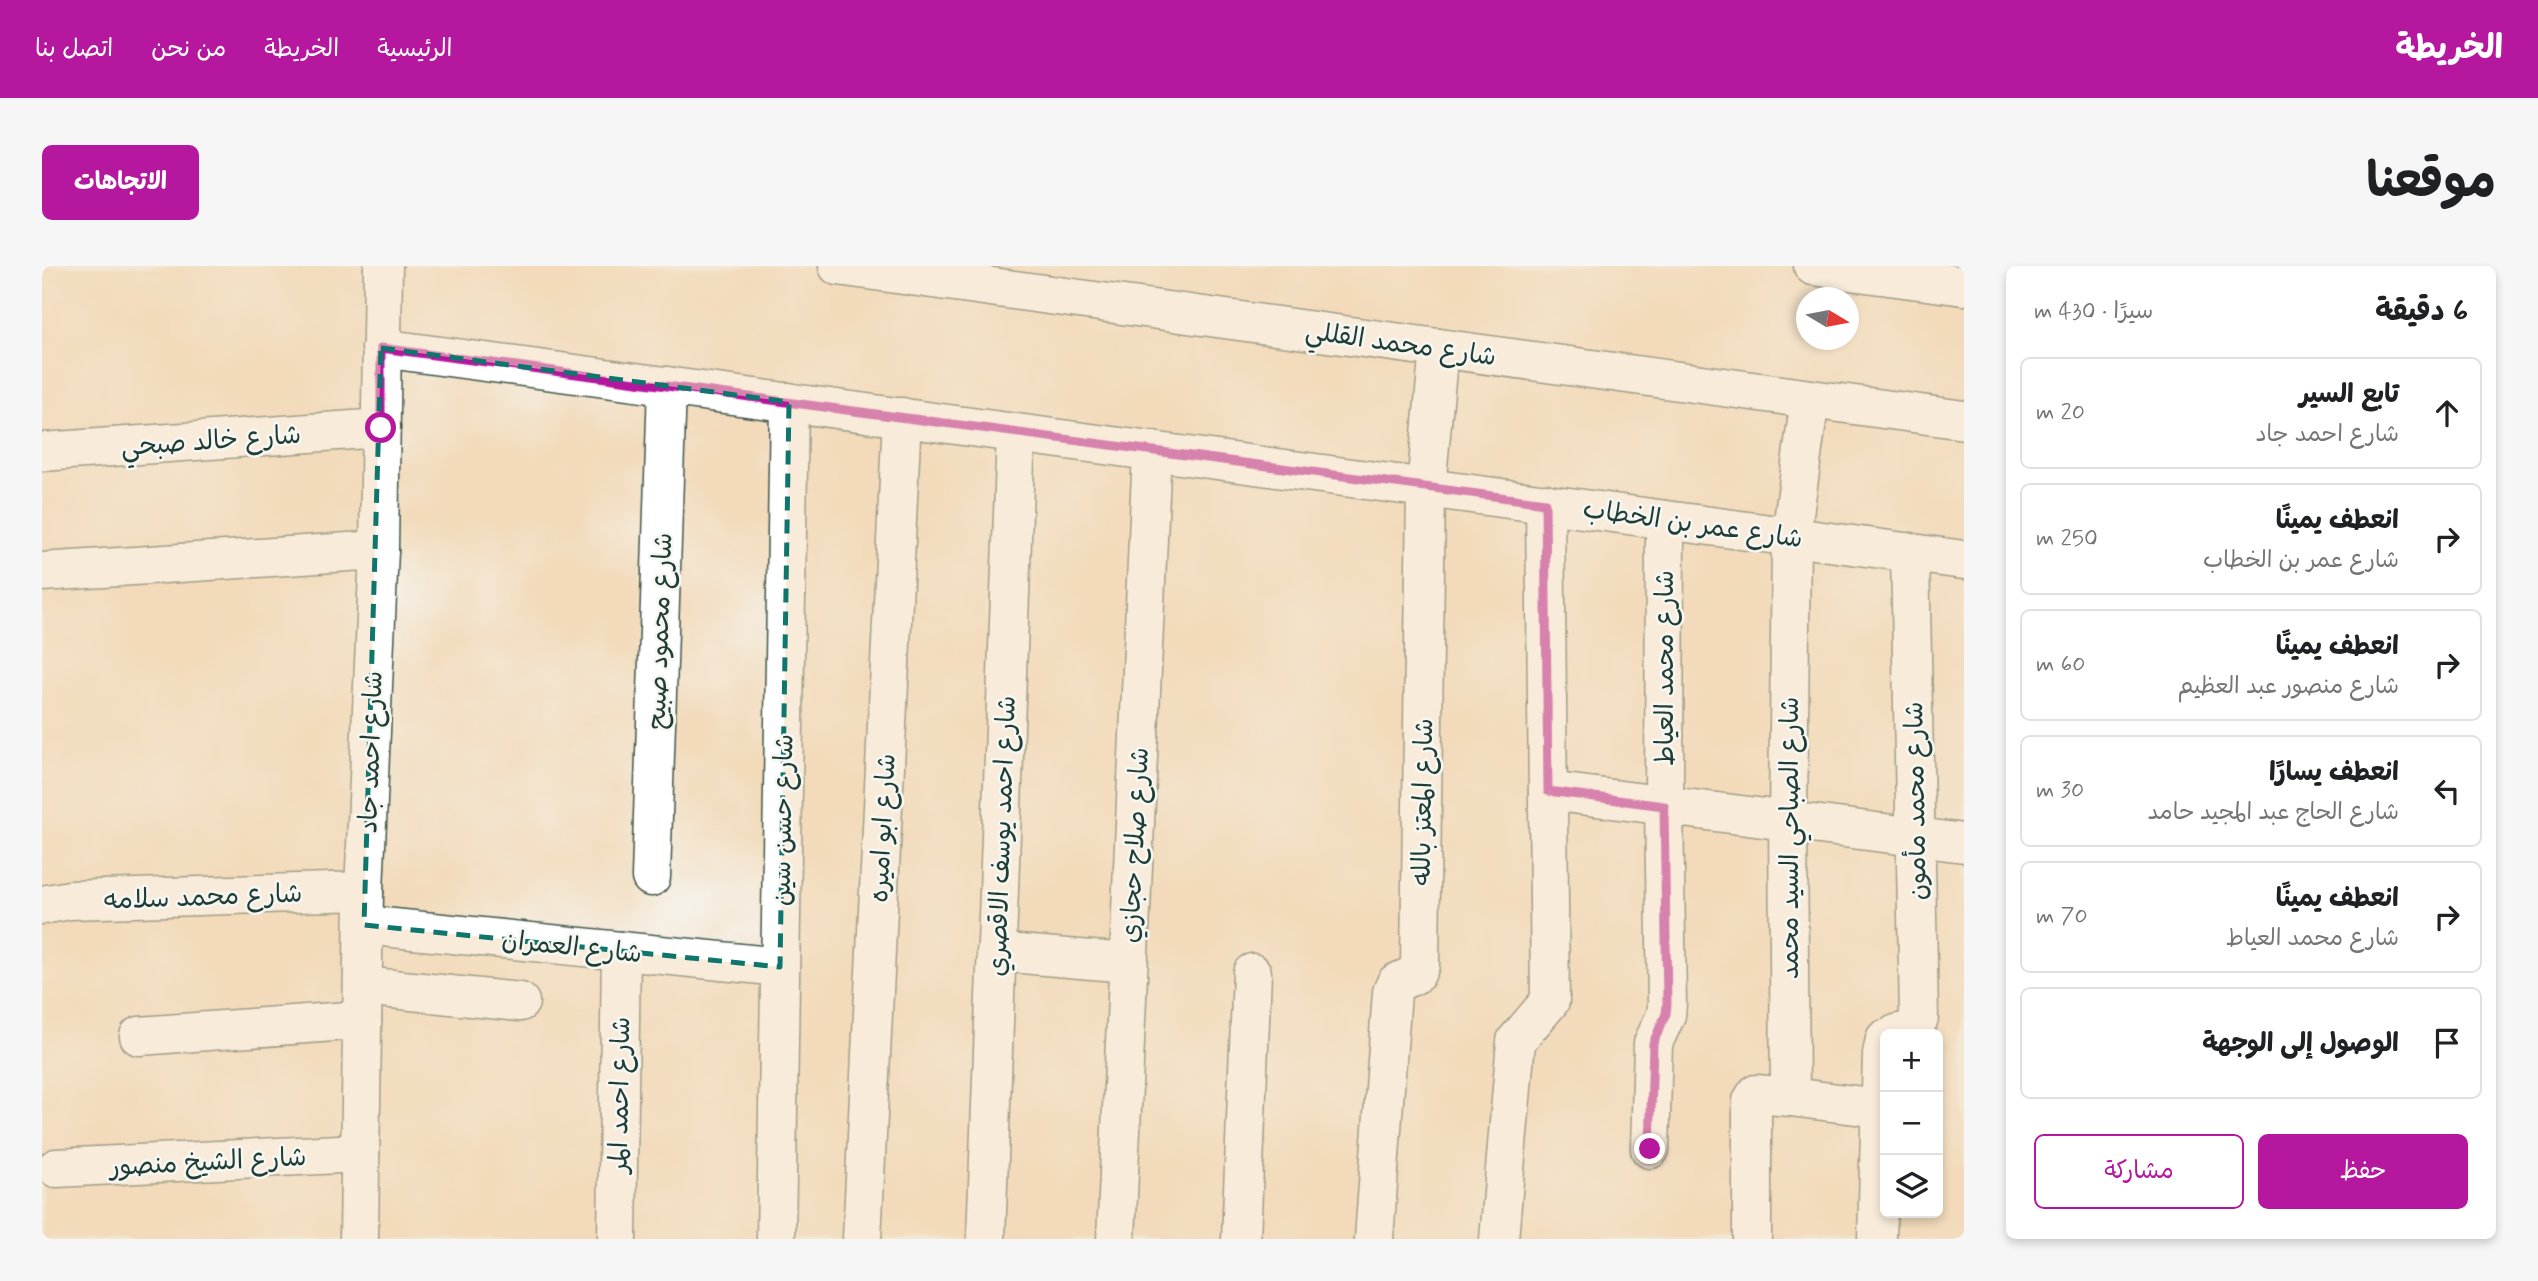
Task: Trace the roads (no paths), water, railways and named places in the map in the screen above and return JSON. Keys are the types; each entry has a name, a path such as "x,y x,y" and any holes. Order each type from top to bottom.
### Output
{"street":[{"name":"شارع احمد جاد","path":"359,1239 364,908 379,551 383,266"},
{"name":"شارع محمد القللي","path":"838,266 1964,420"},
{"path":"1813,266 1964,286"},
{"name":"شارع عمر بن الخطاب","path":"381,348 1964,560"},
{"name":"شارع المعتز بالله","path":"1374,1239 1392,992 1396,983 1416,974 1420,965 1426,488 1439,348"},
{"name":"شارع محمود صبيح","path":"651,877 667,386"},
{"name":"شارع الصباحي السيد محمد","path":"1790,1097 1788,821 1791,536 1810,399"},
{"name":"شارع حسن سين","path":"776,1239 789,402"},
{"name":"شارع ابو اميره","path":"862,1239 902,417"},
{"name":"شارع خالد صبحي","path":"42,452 381,428"},
{"name":"شارع احمد يوسف الاقصري","path":"986,1239 1016,433"},
{"name":"شارع صلاح حجازي","path":"1116,1239 1152,451"},
{"path":"1499,1239 1516,1041 1550,1001 1545,503"},
{"name":"شارع محمد العياط","path":"1650,1149 1653,1043 1666,1014 1667,1004 1664,806 1665,520"},
{"path":"42,572 379,551"},
{"name":"شارع محمد مأمون","path":"1910,552 1919,1022 1914,1029"},
{"path":"1548,791 1964,843"},
{"name":"شارع محمد سلامه","path":"42,905 70,900 364,908"},
{"name":"شارع العمران","path":"364,908 621,951 780,967"},
{"name":"شارع احمد المر","path":"617,1239 621,951"},
{"path":"996,952 1128,963"},
{"path":"1241,1239 1252,973"},
{"path":"139,1036 362,1003 520,1002"},
{"path":"1752,1239 1752,1101 1756,1094 1880,1108 1877,1239"},
{"name":"شارع الشيخ منصور","path":"56,1168 360,1153"}]}
